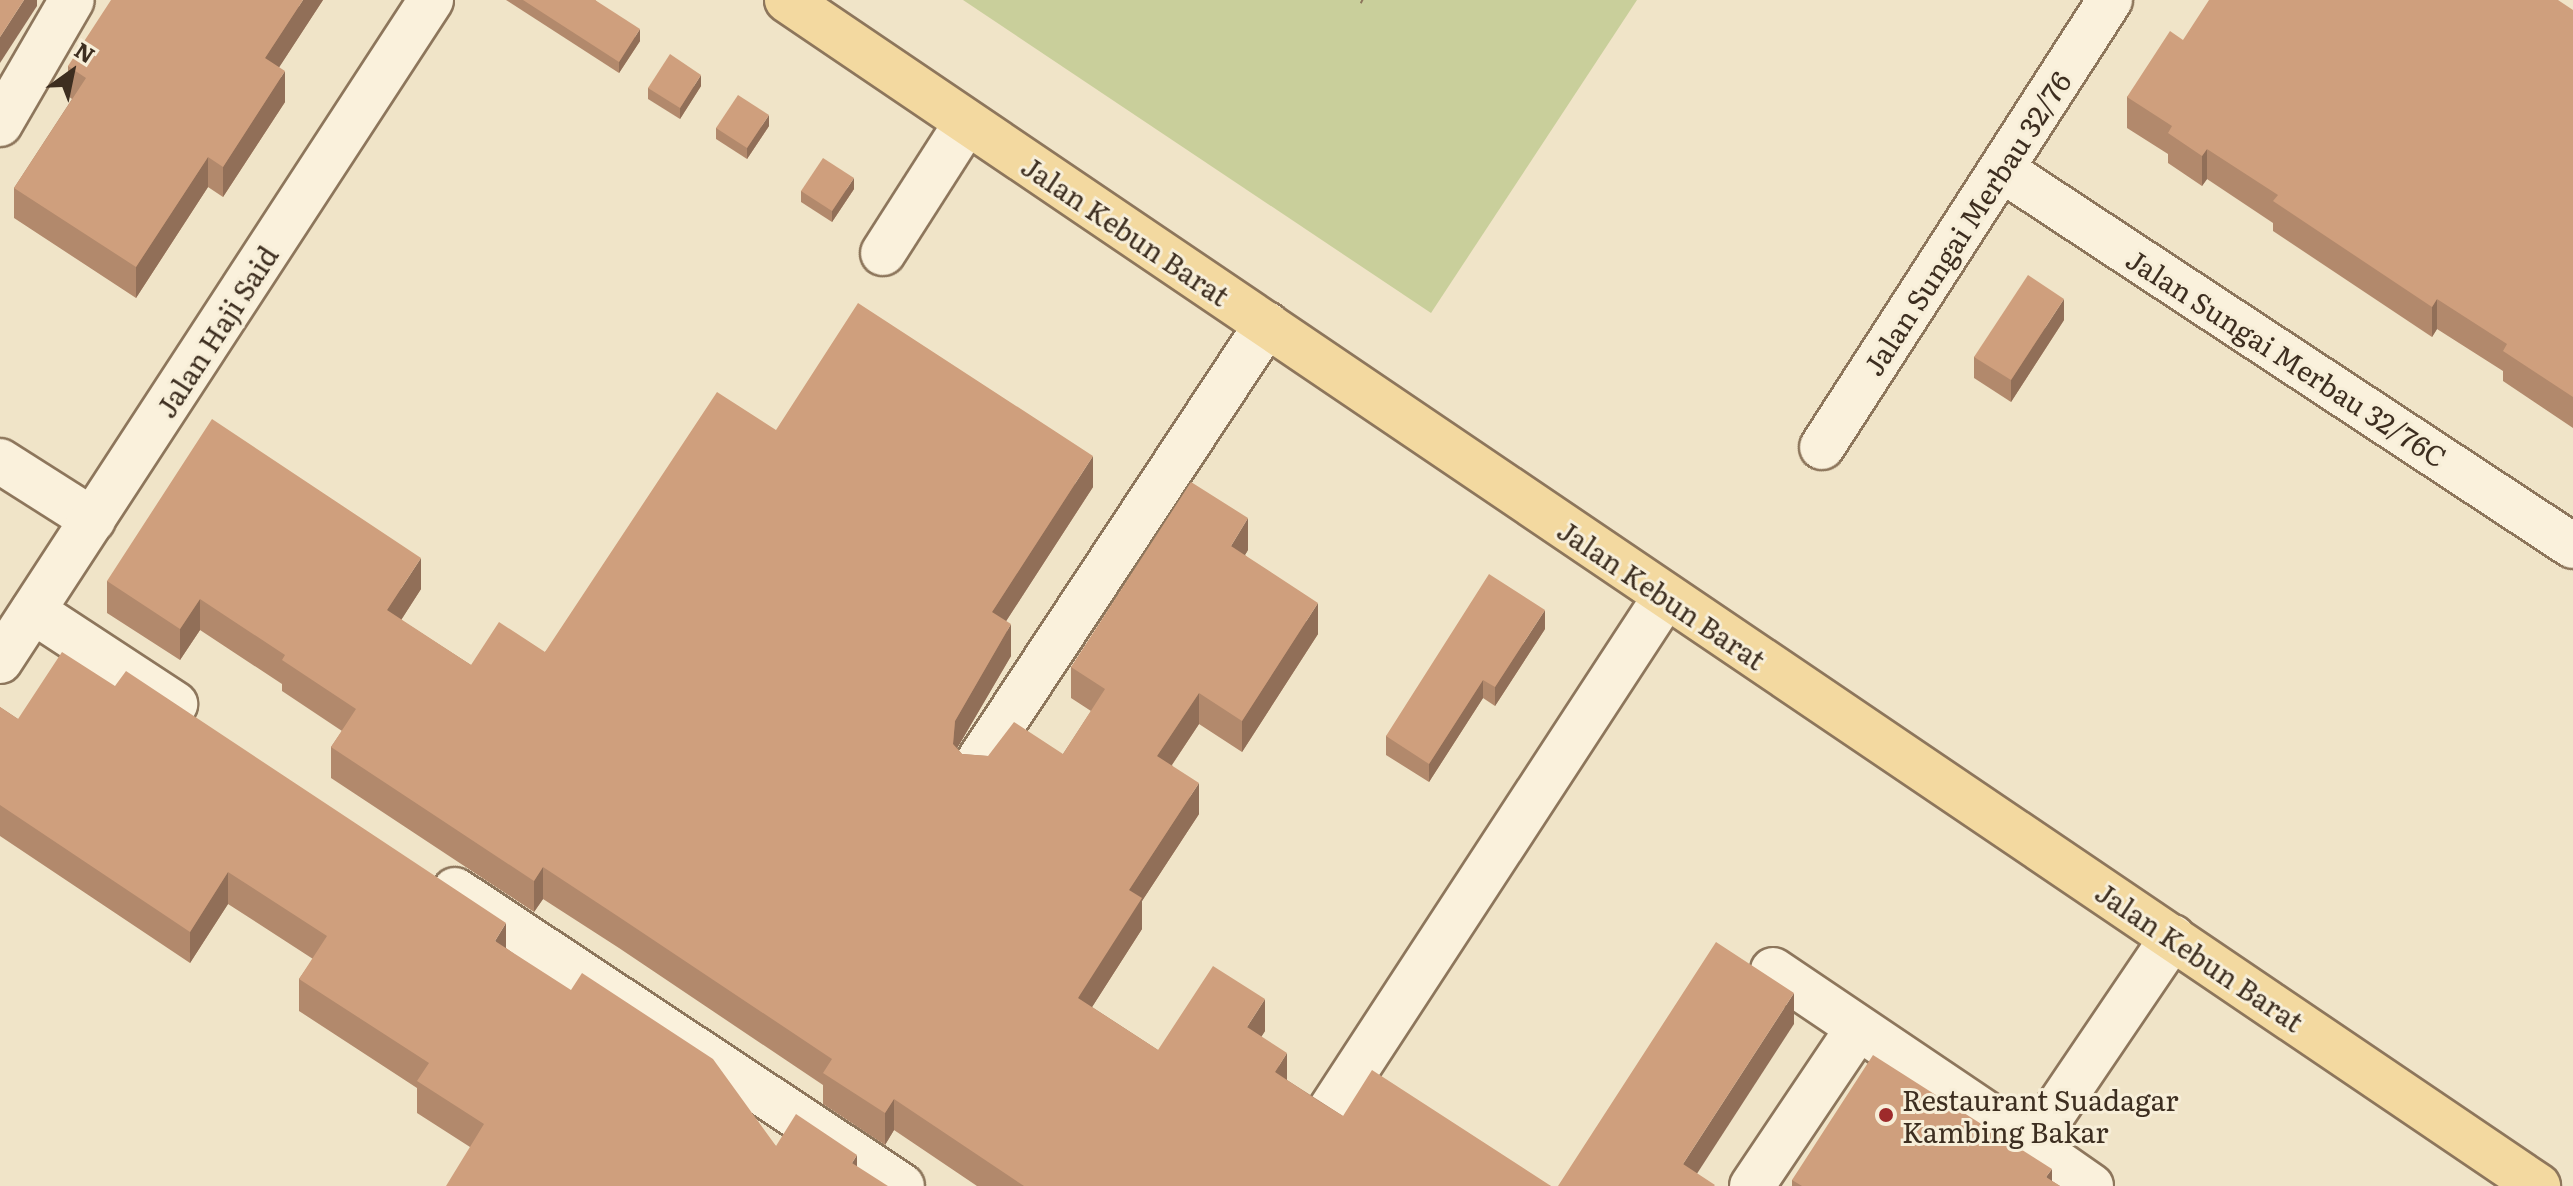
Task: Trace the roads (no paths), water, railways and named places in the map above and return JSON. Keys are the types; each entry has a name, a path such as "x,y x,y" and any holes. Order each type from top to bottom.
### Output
{"main road":[{"name":"Jalan Kebun Barat","path":"787,0 2538,1186"}],"street":[{"path":"0,124 72,0"},
{"name":"Jalan Haji Said","path":"0,661 431,0"},
{"name":"Jalan Sungai Merbau 32/76","path":"1822,447 2110,0"},
{"path":"883,253 966,123"},
{"name":"Jalan Sungai Merbau 32/76C","path":"2001,169 2573,546"},
{"path":"976,765 1267,324"},
{"path":"0,461 93,520"},
{"path":"1330,1110 1665,597"},
{"path":"33,611 204,724"},
{"path":"415,863 902,1186"},
{"path":"2032,1145 2173,937"},
{"path":"1773,970 2091,1186"},
{"path":"1752,1186 1858,1028"}],"place":[{"name":"Restaurant Suadagar Kambing Bakar","path":"1886,1115"}]}
